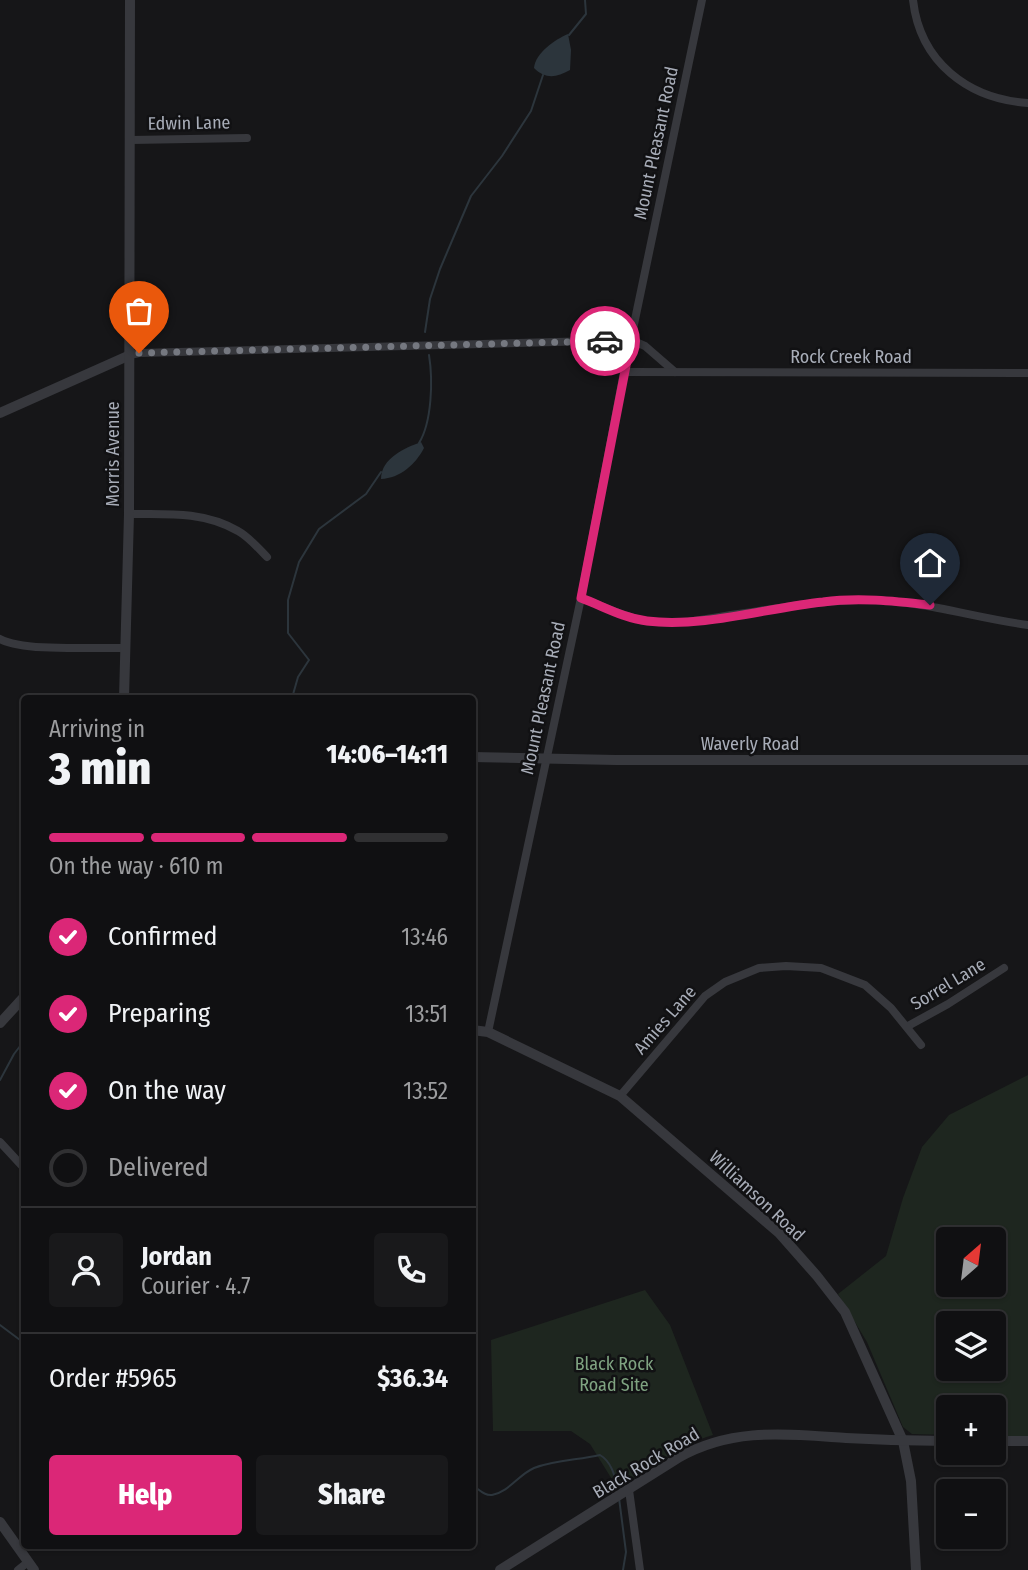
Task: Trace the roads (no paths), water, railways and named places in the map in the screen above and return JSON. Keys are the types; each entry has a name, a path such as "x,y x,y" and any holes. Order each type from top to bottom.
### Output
{"street":[{"name":"Morris Avenue","path":"124,695 129,514 130,0"},
{"name":"Mount Pleasant Road","path":"488,1032 581,598 624,372 702,0"},
{"path":"913,0 917,26 926,44 947,71 980,93 1028,103"},
{"name":"Edwin Lane","path":"131,141 247,138"},
{"path":"0,414 139,353 631,340 645,346 675,372"},
{"name":"Rock Creek Road","path":"624,372 1028,373"},
{"path":"129,514 183,514 205,518 238,531 267,557"},
{"path":"581,598 615,613 644,621 696,621 829,601 886,600 942,607 1028,625"},
{"path":"0,639 8,644 125,648"},
{"name":"Waverly Road","path":"476,757 616,760 1028,760"},
{"name":"Amies Lane","path":"620,1096 705,996 725,982 759,968 821,968 865,985 908,1026 921,1045"},
{"name":"Sorrel Lane","path":"908,1026 1004,968"},
{"path":"0,1023 21,1000"},
{"name":"Williamson Road","path":"476,1030 488,1032 620,1096 779,1233 817,1276 845,1312 903,1441 911,1481 916,1570"},
{"path":"0,1142 21,1165"},
{"name":"Black Rock Road","path":"500,1570 706,1443 736,1436 790,1434 936,1441"},
{"path":"1006,1441 1028,1441"},
{"path":"623,1494 640,1570"},
{"path":"0,1522 31,1566 18,1570"}],"waterway":[{"path":"569,35 586,14 585,0"},
{"path":"425,332 430,299 440,269 471,196 502,156 531,111 543,75"},
{"path":"419,443 427,424 430,400 429,355"},
{"path":"293,695 298,677 309,660 288,633 288,600 299,562 319,529 366,494 381,472"},
{"path":"0,1080 21,1045"},
{"path":"0,1325 21,1341"},
{"path":"476,1488 492,1495 534,1468 600,1455 610,1466 618,1489"},
{"path":"619,1498 626,1552 623,1570"}],"park label":[{"name":"Black Rock Road Site","path":"614,1374"}]}
